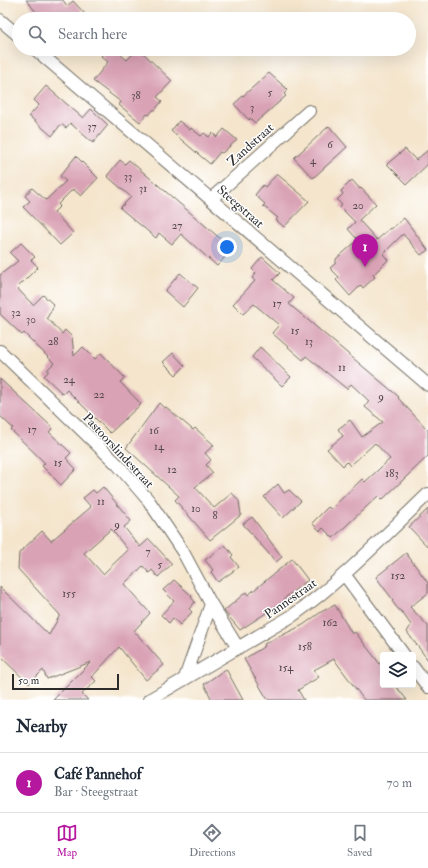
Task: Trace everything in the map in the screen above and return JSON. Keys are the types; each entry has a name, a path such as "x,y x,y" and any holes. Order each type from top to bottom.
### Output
{"street":[{"path":"0,20 12,30"},
{"name":"Steegstraat","path":"43,56 428,384"},
{"name":"Zandstraat","path":"211,199 309,110"},
{"name":"Pastoorslindestraat","path":"0,351 123,471 149,502 183,552 211,604 238,648"},
{"name":"Pannestraat","path":"149,700 292,616 313,601 344,574 428,494"},
{"path":"344,574 402,652"},
{"path":"185,678 211,604"},
{"path":"416,671 428,687"}],"building":[{"path":"26,0 63,0 67,6 73,1 83,12 36,12"},
{"path":"101,56 122,56 127,60 131,56 146,56 172,81 157,97 162,101 155,110 153,110 149,115 147,114 140,122 119,105 121,102 93,81 108,62"},
{"path":"269,73 288,90 284,94 286,96 255,123 250,118 249,120 234,104"},
{"path":"46,86 83,118 91,109 108,125 93,143 70,123 66,128 61,124 52,136 29,116 39,105 34,100"},
{"path":"179,121 190,130 191,128 201,136 204,133 209,137 212,133 217,137 224,129 237,140 222,153 220,152 210,164 171,131"},
{"path":"329,126 347,147 313,178 294,158"},
{"path":"405,149 416,160 428,150 428,164 407,184 387,164"},
{"path":"76,156 98,178 81,196 73,189 58,204 60,206 54,212 73,233 60,245 23,207 30,201 25,196 32,188 46,200 66,181 60,176"},
{"path":"120,160 125,164 129,160 223,241 217,248 226,256 217,266 181,234 172,244 159,233 156,238 120,208 131,197 107,176"},
{"path":"277,174 309,201 284,227 276,220 278,218 263,206 265,204 255,195 263,185 265,187"},
{"path":"352,180 376,204 359,220 377,240 404,218 428,250 421,255 403,234 383,254 388,260 373,275 375,277 363,288 361,285 350,296 336,280 339,277 330,268 336,263 336,259 358,240 348,229 355,222 340,207 342,205 337,200 343,194 341,191"},
{"path":"21,243 35,257 31,260 38,267 17,288 33,305 43,295 54,305 47,318 62,334 65,330 72,337 74,356 83,347 95,359 101,353 125,378 120,382 141,404 110,433 67,390 63,394 44,376 54,363 24,333 22,335 0,314 0,275 18,261 10,253"},
{"path":"262,257 280,273 273,280 294,298 289,304 399,397 398,398 428,430 428,456 382,500 378,496 333,538 323,528 320,531 312,523 328,507 331,509 362,479 365,482 390,459 375,443 350,466 347,462 343,466 327,449 343,436 338,429 350,420 362,437 383,422 365,407 369,401 351,384 347,389 306,356 303,360 272,333 279,325 254,304 243,314 233,304 255,281 252,278 256,273 252,269"},
{"path":"180,273 198,288 183,307 165,291"},
{"path":"260,347 291,377 282,386 252,357"},
{"path":"173,353 185,366 176,375 163,362"},
{"path":"0,379 53,428 49,432 71,453 66,458 76,469 61,485 42,466 45,463 11,430 13,428 0,416"},
{"path":"159,403 164,408 166,407 193,430 195,428 214,445 205,453 211,460 206,465 213,473 195,487 214,508 232,493 239,501 241,515 210,540 175,500 179,496 126,448"},
{"path":"278,484 284,493 289,490 301,501 283,518 264,497"},
{"path":"103,487 131,521 124,527 140,547 149,539 172,564 158,577 152,570 149,573 143,566 124,584 150,613 134,631 164,665 146,680 119,647 92,677 96,681 82,694 88,700 53,700 91,662 47,679 43,670 29,684 0,656 0,587 49,635 60,615 18,569 19,553 42,531 51,541 91,507 83,498 93,490 96,493","holes":["111,529 128,550 103,574 84,553"]},
{"path":"428,509 428,547 409,527"},
{"path":"252,517 282,557 276,562 243,524"},
{"path":"225,545 233,555 231,557 239,567 218,582 211,572 213,570 205,560"},
{"path":"406,553 428,583 428,593 410,607 428,626 428,660 407,632 411,625 392,601 393,600 376,577"},
{"path":"292,559 308,580 286,597 283,602 240,630 224,611 246,592 248,595"},
{"path":"174,580 192,596 191,597 195,602 189,609 192,612 180,625 173,618 169,623 161,615 174,601 163,590"},
{"path":"335,605 352,634 355,632 380,664 380,688 397,688 407,700 364,700 334,659 314,670 319,677 298,690 304,700 269,700 266,697 244,659 265,646 264,644 303,625 321,612"},
{"path":"226,669 243,700 212,700 204,684"}],"place":[{"name":"Café Pannehof","path":"365,267"}]}
